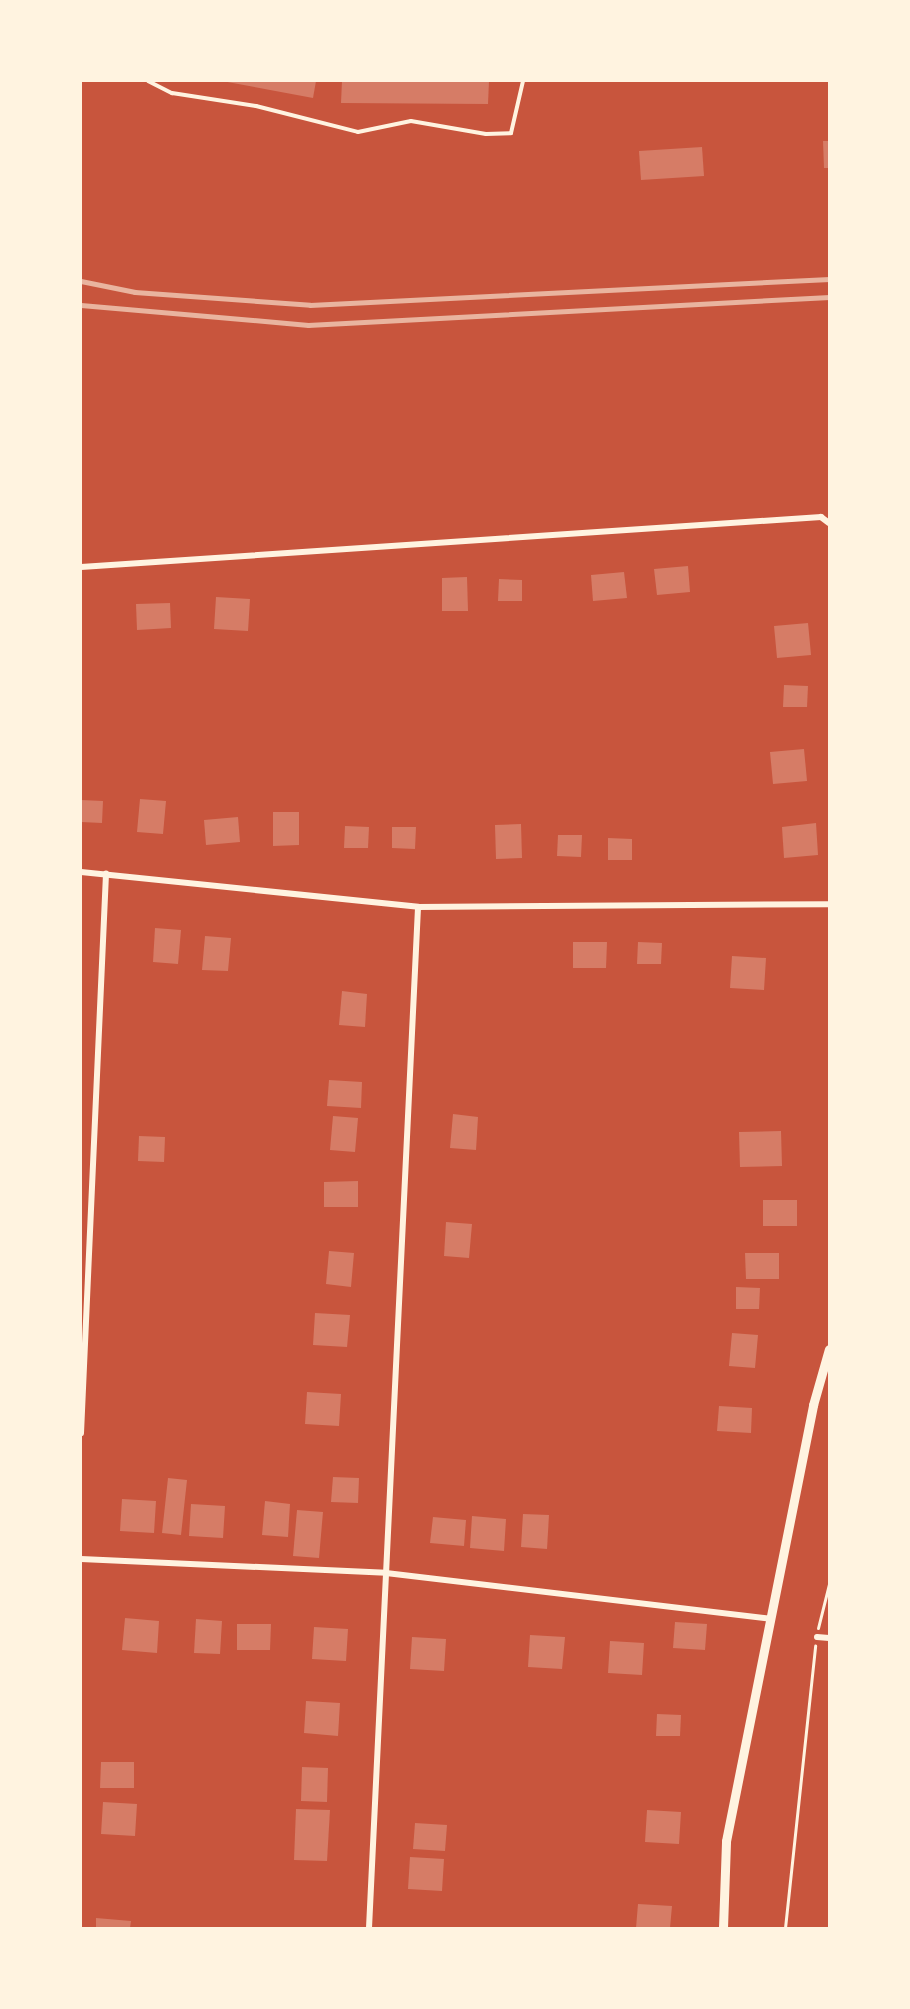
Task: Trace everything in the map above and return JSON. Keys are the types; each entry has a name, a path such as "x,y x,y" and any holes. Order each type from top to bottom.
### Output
{"street":[{"path":"81,567 821,517 829,523"},
{"path":"81,872 418,907 829,904"},
{"path":"81,1433 106,874"},
{"path":"369,1928 418,907"},
{"path":"723,1928 726,1841 813,1405 829,1349"},
{"path":"81,1559 386,1573 770,1619"},
{"path":"817,1637 829,1638"}],"lane":[{"path":"148,81 172,93 256,106 358,132 411,121 486,134 511,133 523,81"}],"path":[{"path":"785,1928 817,1637 829,1584"}],"building":[{"path":"222,81 316,81 313,98"},
{"path":"342,81 489,81 488,104 341,103"},
{"path":"823,141 829,141 829,168 824,168"},
{"path":"702,147 704,176 641,180 639,151"},
{"path":"688,566 690,592 657,595 654,569"},
{"path":"624,572 627,598 593,601 591,575"},
{"path":"467,577 468,611 442,611 442,578"},
{"path":"499,579 522,580 522,601 498,601"},
{"path":"216,597 250,599 248,631 214,629"},
{"path":"170,603 171,628 137,630 136,604"},
{"path":"808,623 811,655 777,658 774,626"},
{"path":"784,685 808,686 807,707 783,707"},
{"path":"804,749 807,781 773,784 770,752"},
{"path":"140,799 166,801 163,834 137,832"},
{"path":"81,800 103,801 102,823 81,822"},
{"path":"273,812 299,812 299,845 273,846"},
{"path":"238,817 240,842 206,845 204,820"},
{"path":"816,823 818,855 784,858 782,827"},
{"path":"521,824 522,858 496,859 495,825"},
{"path":"345,826 369,827 368,848 344,848"},
{"path":"392,827 416,827 415,849 392,848"},
{"path":"558,835 582,835 581,857 557,856"},
{"path":"608,838 632,839 632,860 608,860"},
{"path":"155,928 181,930 178,964 153,962"},
{"path":"205,936 231,938 228,971 202,970"},
{"path":"573,942 607,942 606,968 573,968"},
{"path":"638,942 662,943 661,964 637,964"},
{"path":"732,956 766,958 764,990 730,988"},
{"path":"342,991 367,994 365,1027 339,1025"},
{"path":"329,1080 362,1082 361,1108 327,1106"},
{"path":"453,1114 478,1117 476,1150 450,1148"},
{"path":"333,1116 358,1118 355,1152 330,1150"},
{"path":"781,1131 782,1166 740,1167 739,1132"},
{"path":"139,1136 165,1137 164,1162 138,1161"},
{"path":"358,1181 358,1207 324,1207 324,1182"},
{"path":"763,1200 797,1200 797,1226 763,1226"},
{"path":"446,1222 472,1224 469,1258 444,1256"},
{"path":"329,1251 354,1253 351,1287 326,1284"},
{"path":"745,1253 779,1253 779,1279 746,1279"},
{"path":"736,1287 760,1288 759,1309 736,1309"},
{"path":"315,1313 350,1315 347,1347 313,1345"},
{"path":"732,1333 758,1335 755,1368 729,1366"},
{"path":"307,1392 341,1394 339,1426 305,1424"},
{"path":"719,1406 752,1408 751,1433 717,1431"},
{"path":"333,1477 359,1478 358,1503 331,1502"},
{"path":"168,1478 187,1480 181,1535 162,1533"},
{"path":"122,1499 156,1501 154,1533 120,1531"},
{"path":"265,1501 290,1504 288,1537 262,1535"},
{"path":"191,1504 225,1506 223,1538 189,1536"},
{"path":"297,1510 323,1512 319,1558 293,1556"},
{"path":"523,1514 549,1515 547,1549 521,1547"},
{"path":"472,1516 506,1519 504,1551 470,1548"},
{"path":"433,1517 466,1520 464,1546 430,1543"},
{"path":"125,1618 159,1621 157,1653 122,1650"},
{"path":"196,1619 222,1621 220,1654 194,1653"},
{"path":"675,1622 707,1624 705,1650 673,1648"},
{"path":"237,1624 271,1624 270,1650 237,1650"},
{"path":"314,1627 348,1629 346,1661 312,1659"},
{"path":"530,1635 565,1637 562,1669 528,1667"},
{"path":"412,1637 446,1639 444,1671 410,1669"},
{"path":"610,1641 644,1643 642,1675 608,1673"},
{"path":"306,1701 340,1703 338,1736 304,1733"},
{"path":"657,1714 681,1715 680,1736 656,1736"},
{"path":"101,1762 134,1762 134,1788 100,1788"},
{"path":"302,1767 328,1768 327,1802 301,1801"},
{"path":"103,1802 137,1804 135,1836 101,1834"},
{"path":"296,1809 330,1810 327,1861 294,1860"},
{"path":"647,1810 681,1812 679,1844 645,1842"},
{"path":"415,1823 447,1825 445,1851 413,1849"},
{"path":"410,1857 444,1859 442,1891 408,1889"},
{"path":"638,1904 672,1906 670,1928 636,1928"},
{"path":"96,1918 131,1921 130,1928 96,1928"}],"railway":[{"path":"81,281 135,292 310,305 829,279"},
{"path":"81,305 308,325 829,297"}]}
